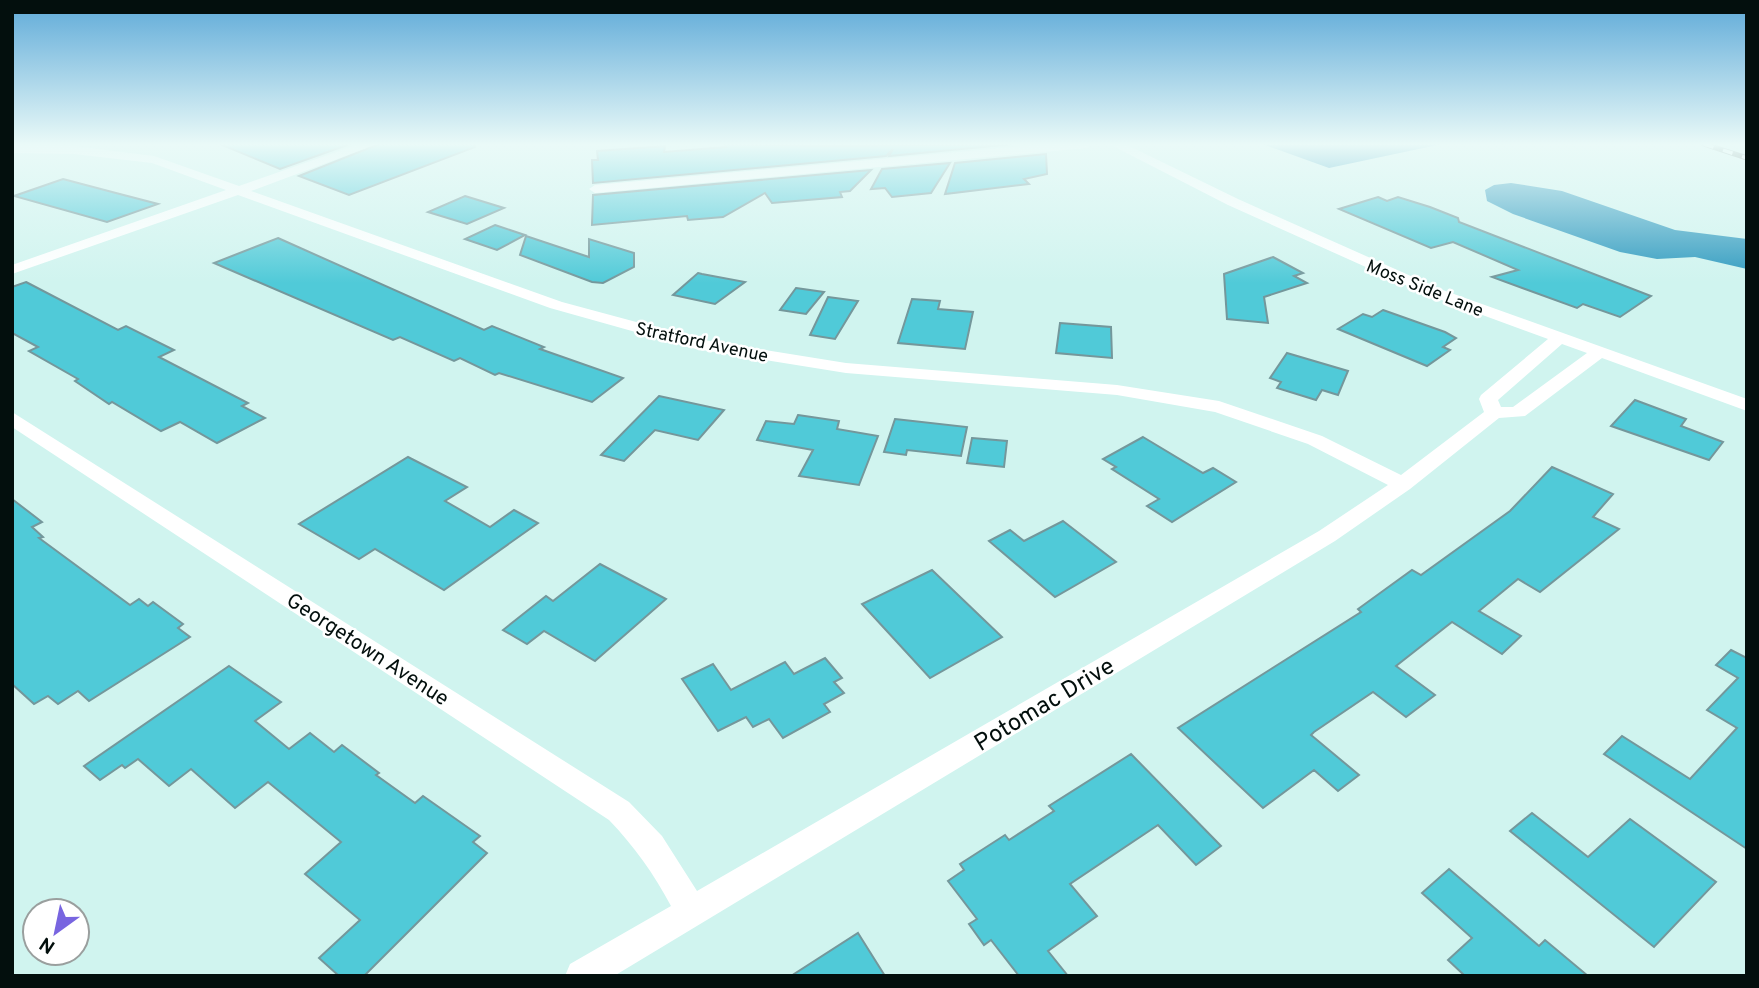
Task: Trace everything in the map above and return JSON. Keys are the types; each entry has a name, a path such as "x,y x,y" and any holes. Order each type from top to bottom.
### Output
{"street":[{"path":"12,270 241,190"},
{"name":"Stratford Avenue","path":"241,190 556,305 635,329 702,345 846,368 1168,396 1273,424 1315,440 1403,484"},
{"name":"Moss Side Lane","path":"1212,190 1364,262 1558,339 1747,405"},
{"path":"1494,413 1488,399 1558,339"},
{"name":"Potomac Drive","path":"582,976 1328,536 1403,484 1494,413 1518,412 1598,353"},
{"name":"Georgetown Avenue","path":"12,418 619,811 644,834 664,861 691,912"}],"water":[{"path":"1485,190 1556,190 1675,230 1747,239 1747,269 1695,257 1657,259 1620,252 1513,214 1487,201"}],"building":[{"path":"31,190 105,190 158,204 107,222 14,196"},
{"path":"336,190 362,190 349,195"},
{"path":"647,190 851,190 840,192 842,197 772,203 765,193 723,217 688,220 687,216 592,225 593,195"},
{"path":"887,190 933,190 931,193 892,197"},
{"path":"946,190 978,190 945,194"},
{"path":"465,196 504,208 467,224 428,212"},
{"path":"1378,197 1387,201 1398,197 1430,207 1458,218 1459,222 1651,296 1620,317 1583,304 1577,308 1492,277 1518,270 1453,242 1431,248 1339,209"},
{"path":"495,225 525,235 497,250 465,239"},
{"path":"526,236 589,257 589,239 634,253 634,267 603,283 592,282 520,255"},
{"path":"278,238 484,330 492,326 544,347 540,349 623,378 592,402 499,373 495,375 460,358 454,361 400,337 393,340 214,263"},
{"path":"1273,257 1303,273 1294,276 1307,283 1264,297 1268,323 1227,319 1224,274"},
{"path":"698,273 745,282 715,304 673,295"},
{"path":"26,282 118,330 126,326 174,350 159,357 248,403 242,406 265,418 217,443 180,422 161,431 112,402 109,404 75,381 78,379 29,351 38,347 12,333 12,287"},
{"path":"796,288 824,292 806,314 780,310"},
{"path":"828,297 858,301 835,339 810,335"},
{"path":"912,299 940,301 938,309 973,312 965,349 898,343"},
{"path":"1383,310 1456,338 1443,347 1450,350 1427,366 1338,329 1363,314 1372,317"},
{"path":"1060,323 1111,327 1112,358 1056,353"},
{"path":"1287,353 1348,371 1338,395 1322,390 1316,400 1277,388 1281,382 1270,378"},
{"path":"659,396 724,410 698,440 655,430 624,461 601,455"},
{"path":"1635,400 1686,419 1681,426 1723,442 1709,460 1611,426"},
{"path":"798,415 839,421 837,429 878,436 859,485 799,476 813,450 757,440 766,421 794,424"},
{"path":"895,419 967,427 961,456 907,450 906,455 884,452"},
{"path":"1143,437 1203,473 1213,468 1236,482 1172,522 1147,506 1159,499 1112,469 1116,467 1103,459"},
{"path":"972,438 1007,441 1004,467 967,463"},
{"path":"408,457 467,487 445,501 490,527 514,510 538,523 444,590 375,549 359,559 299,524"},
{"path":"1552,467 1613,494 1593,517 1619,529 1540,592 1518,579 1479,611 1521,636 1502,654 1452,622 1396,666 1435,695 1406,717 1373,692 1314,732 1311,735 1359,775 1338,791 1314,770 1263,808 1178,728 1361,612 1358,609 1412,570 1421,575 1510,511"},
{"path":"12,499 42,522 32,527 43,537 39,538 130,605 139,599 148,606 153,602 183,624 178,628 190,637 89,701 78,691 58,704 48,696 34,704 12,684"},
{"path":"1063,521 1116,562 1055,597 989,541 1010,530 1024,541"},
{"path":"600,564 666,599 595,661 544,631 527,644 503,630 546,596 553,601"},
{"path":"932,570 1002,637 930,678 862,604"},
{"path":"1731,650 1747,658 1747,849 1604,754 1622,736 1690,779 1737,728 1707,710 1738,678 1716,665"},
{"path":"825,658 842,678 834,682 844,693 824,704 830,712 783,738 769,719 753,727 746,717 718,731 682,679 713,664 731,690 785,662 794,674"},
{"path":"229,666 281,702 255,721 289,749 310,733 334,752 342,745 379,773 376,775 415,803 423,796 480,836 473,842 487,853 364,976 339,976 319,958 360,920 305,874 341,842 268,782 235,808 191,769 169,786 138,759 125,768 122,765 100,780 84,766"},
{"path":"1131,754 1221,846 1196,865 1158,825 1070,884 1097,916 1048,951 1068,976 1019,976 991,940 984,945 969,924 977,919 948,881 964,870 960,864 1005,835 1009,840 1054,811 1049,806"},
{"path":"1532,813 1588,857 1630,819 1716,882 1654,947 1510,831"},
{"path":"1449,869 1539,946 1545,940 1588,976 1465,976 1448,960 1472,938 1422,893"},
{"path":"858,933 885,976 791,976"}]}
